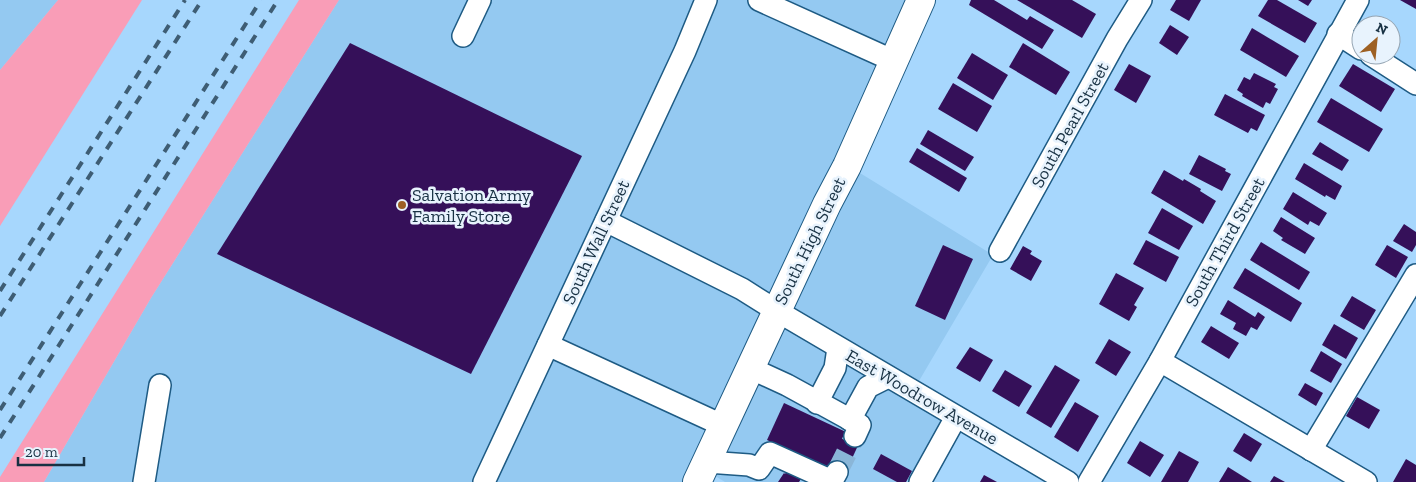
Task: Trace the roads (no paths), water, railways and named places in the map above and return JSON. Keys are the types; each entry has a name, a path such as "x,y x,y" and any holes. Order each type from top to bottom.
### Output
{"main road":[{"name":"South High Street","path":"702,472 776,311 847,166 921,0"}],"street":[{"path":"463,36 480,0"},
{"name":"South Wall Street","path":"484,482 685,51 706,0"},
{"path":"759,0 894,61"},
{"name":"South Pearl Street","path":"1000,251 1141,0"},
{"name":"South Third Street","path":"1088,482 1160,360 1358,0"},
{"path":"1338,34 1351,42"},
{"path":"1387,65 1416,84"},
{"name":"East Woodrow Avenue","path":"606,221 742,289 838,348 1068,482"},
{"path":"1312,450 1416,276"},
{"path":"548,345 724,426"},
{"path":"817,403 835,368 838,348"},
{"path":"1160,360 1366,482"},
{"path":"750,368 787,385 817,403 852,428 868,387 888,377"},
{"path":"144,482 160,385"},
{"path":"920,482 956,417"},
{"path":"702,472 750,465 759,469 770,453 832,481 837,472"}],"tunnel":[{"path":"837,472 855,436"}],"railway":[{"path":"0,291 185,0"},
{"path":"0,316 202,0"},
{"path":"0,410 261,0"},
{"path":"0,438 278,0"}],"place":[{"name":"Salvation Army Family Store","path":"402,205"}]}
